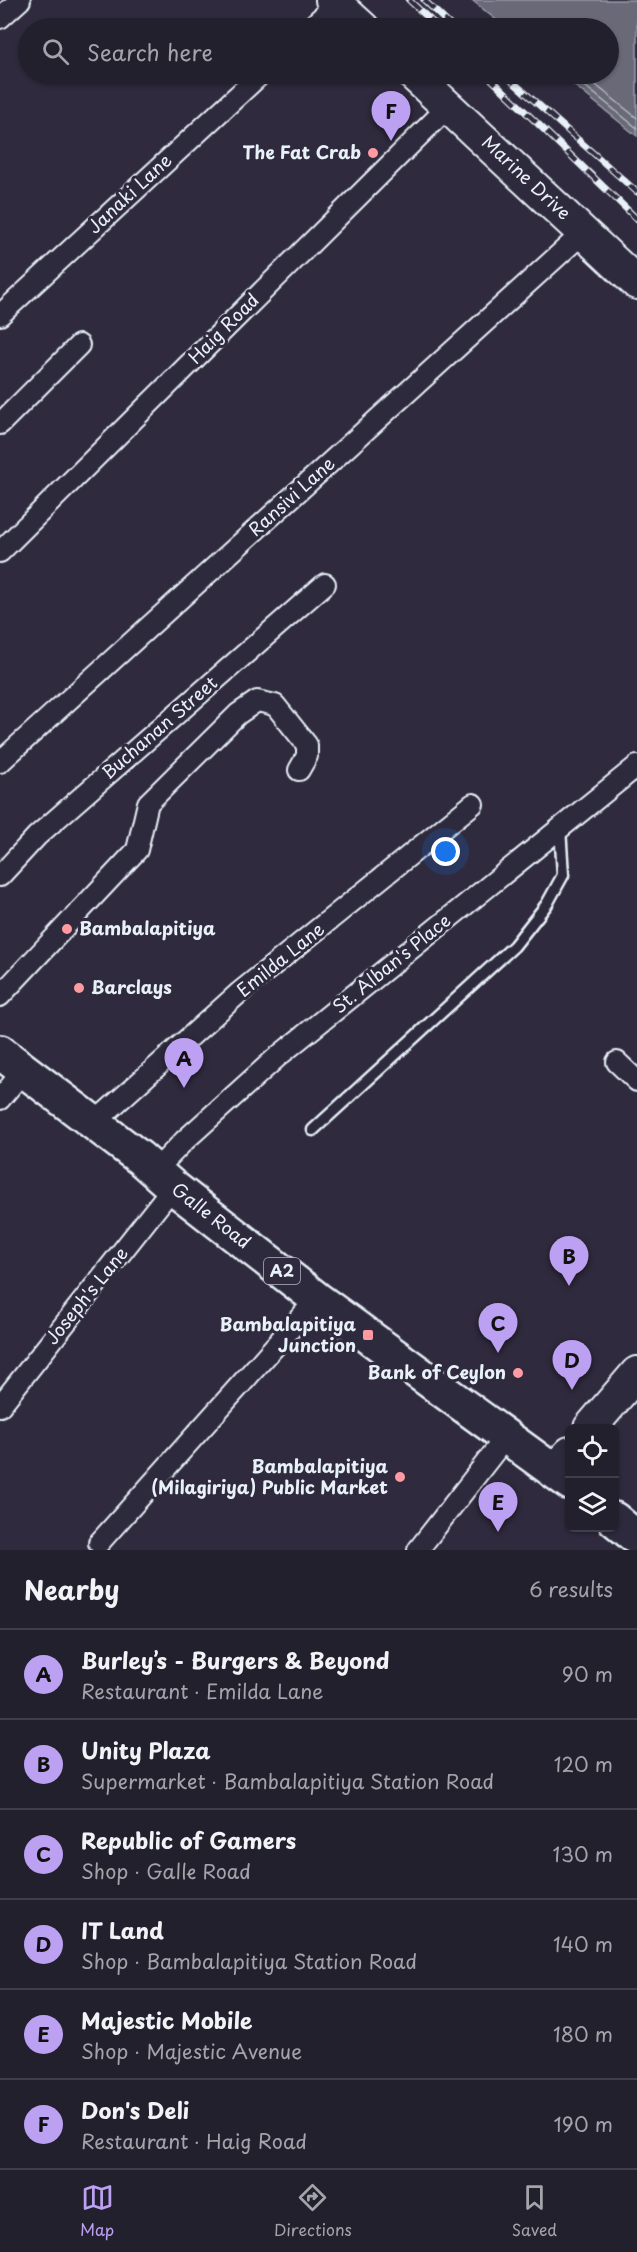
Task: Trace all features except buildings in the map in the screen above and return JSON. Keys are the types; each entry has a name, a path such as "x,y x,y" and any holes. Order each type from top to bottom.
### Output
{"highway":[{"name":"Galle Road","path":"12,1061 317,1299 506,1437 564,1469"},
{"path":"619,1523 637,1538"}],"main road":[{"path":"334,2 352,18"},
{"name":"Marine Drive","path":"424,84 637,283"},
{"path":"594,1424 637,1373"}],"street":[{"path":"0,18 20,0"},
{"path":"319,18 334,2"},
{"name":"Janaki Lane","path":"0,315 250,84"},
{"name":"Haig Road","path":"0,552 449,106"},
{"name":"Ransivi Lane","path":"0,762 584,232"},
{"path":"0,424 79,345"},
{"name":"Buchanan Street","path":"0,876 37,836 325,584"},
{"path":"0,996 137,850 148,803 238,714 257,701 275,705 308,745 307,756 299,770"},
{"name":"St. Alban's Place","path":"164,1179 184,1141 276,1058 637,766"},
{"name":"Emilda Lane","path":"94,1123 240,992 473,804"},
{"path":"0,1098 12,1061"},
{"path":"617,1062 637,1082"},
{"name":"Joseph's Lane","path":"0,1406 164,1179"},
{"path":"99,1543 317,1299"},
{"path":"418,1550 506,1437"}],"lane":[{"path":"313,1130 514,946 547,904 563,875 560,828"}],"water":[{"path":"472,0 637,0 637,136 572,84 619,84 619,18 494,18"}],"railway":[{"path":"409,0 428,18"},
{"path":"424,0 443,18"},
{"path":"496,84 637,219"},
{"path":"515,84 637,192"}],"place":[{"name":"Don's Deli","path":"391,141"},
{"name":"The Fat Crab","path":"373,153"},
{"name":"Bambalapitiya","path":"67,929"},
{"name":"Barclays","path":"79,988"},
{"name":"Burley’s - Burgers & Beyond","path":"184,1088"},
{"name":"Unity Plaza","path":"569,1286"},
{"name":"Bambalapitiya Junction","path":"368,1335"},
{"name":"Republic of Gamers","path":"498,1353"},
{"name":"Bank of Ceylon","path":"518,1373"},
{"name":"IT Land","path":"572,1390"},
{"name":"Bambalapitiya (Milagiriya) Public Market","path":"400,1477"},
{"name":"Majestic Mobile","path":"498,1532"}]}
